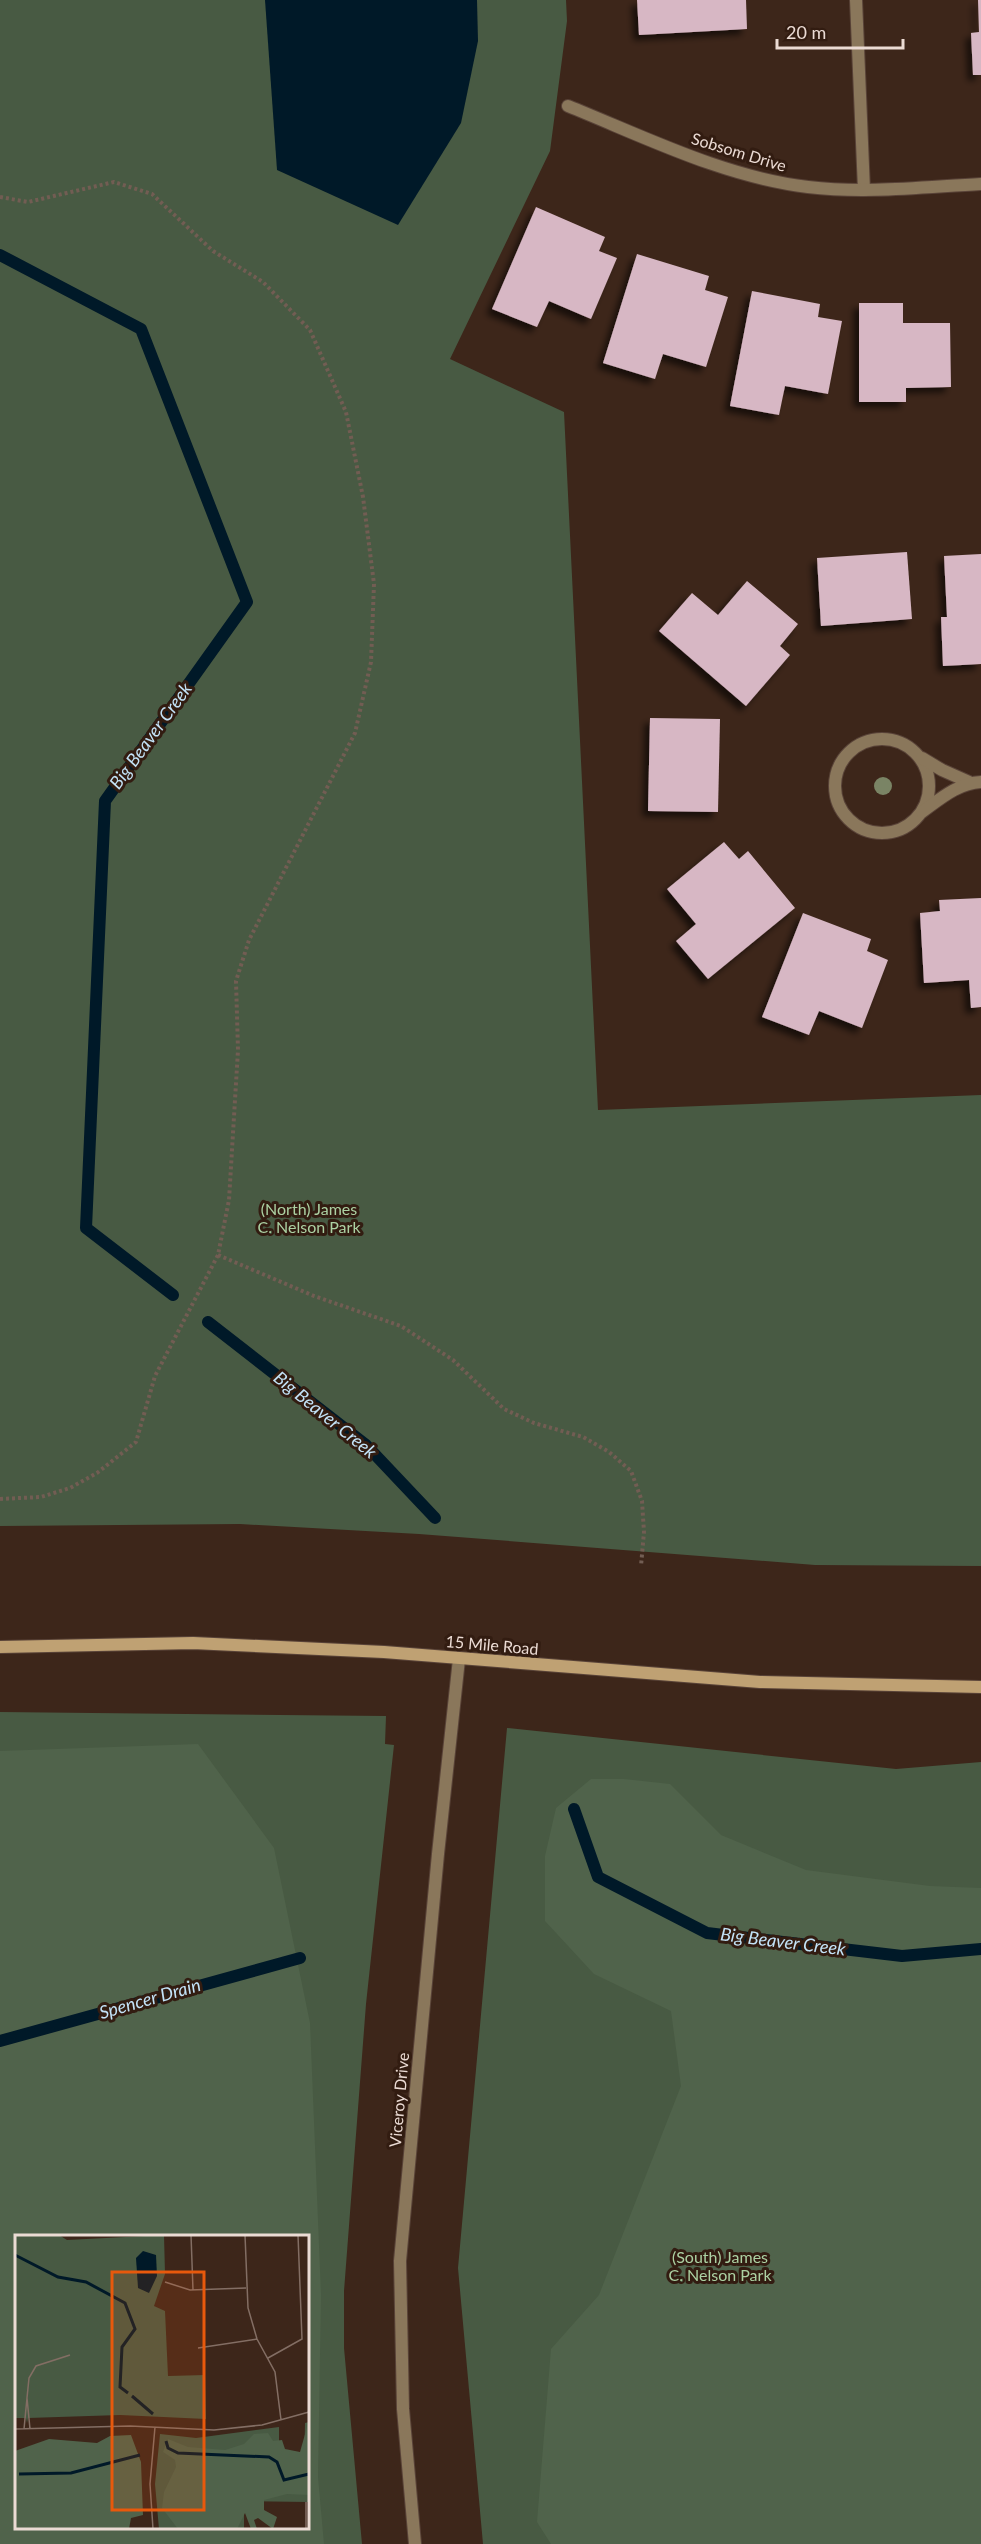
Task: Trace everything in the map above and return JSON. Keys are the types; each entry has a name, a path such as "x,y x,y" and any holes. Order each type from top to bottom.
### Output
{"main road":[{"name":"15 Mile Road","path":"0,1647 193,1643 384,1652 760,1682 981,1687"}],"street":[{"path":"856,0 864,190"},
{"name":"Sobsom Drive","path":"568,106 718,166 753,177 807,187 864,190 981,184"},
{"path":"876,740 891,740 905,745 942,770 975,782 944,796 909,825 894,832 878,833 862,830 844,814 835,793 835,779 840,764 849,752 861,744 876,740"},
{"path":"917,755 926,768 929,784 927,800 920,814"},
{"name":"Viceroy Drive","path":"415,2544 403,2409 400,2261 438,1854 459,1659"}],"path":[{"path":"0,197 28,202 114,182 152,194 213,251 263,282 310,330 346,412 363,497 374,584 371,662 356,732 249,940 236,981 238,1050 229,1200 218,1255 155,1377 136,1442 97,1473 70,1488 41,1497 0,1500"},
{"path":"218,1255 314,1296 401,1326 453,1360 504,1409 534,1423 583,1437 609,1452 631,1472 642,1501 644,1532 641,1566"}],"green space":[{"name":"(North) James C. Nelson Park","path":"0,0 566,0 567,21 550,151 450,359 564,412 598,1110 981,1095 981,1566 815,1565 419,1534 240,1524 0,1526"},
{"path":"0,1712 386,1716 385,1744 394,1745 366,2004 344,2291 344,2348 362,2544 0,2544"},
{"name":"(South) James C. Nelson Park","path":"507,1728 896,1769 981,1762 981,2544 483,2544 458,2268"},
{"path":"198,1744 274,1848 310,2023 321,2295 318,2477 324,2544 0,2544 0,1751"},
{"name":"(South) James C. Nelson Park","path":"591,1779 624,1779 670,1784 721,1835 806,1870 930,1886 981,1888 981,2544 551,2544 537,2522 551,2349 599,2295 681,2086 671,2011 594,1974 545,1921 545,1856 556,1808"}],"water":[{"path":"265,0 477,0 478,41 461,123 398,225 277,170"}],"building":[{"path":"637,0 746,0 747,29 639,35"},
{"path":"978,0 981,0 981,75 973,75 971,33 979,32"},
{"path":"536,207 605,237 599,251 617,258 591,319 549,301 537,327 492,309"},
{"path":"637,254 709,276 705,290 728,297 706,367 663,354 655,379 603,363"},
{"path":"752,291 820,304 818,317 842,321 828,394 785,386 779,415 730,406"},
{"path":"859,303 903,303 903,323 950,323 951,387 906,388 906,402 859,402"},
{"path":"907,552 912,619 821,626 817,558"},
{"path":"981,554 981,664 943,666 941,617 947,617 944,556"},
{"path":"747,581 798,624 780,646 790,655 746,706 659,631 692,593 718,615"},
{"path":"650,718 720,719 718,812 648,811"},
{"path":"724,842 739,859 748,851 795,908 708,979 676,941 696,924 667,889"},
{"path":"981,898 981,1007 971,1008 969,980 924,983 920,913 940,911 939,900"},
{"path":"803,913 871,939 867,951 888,960 862,1028 819,1011 809,1035 762,1017"}],"waterway":[{"name":"Big Beaver Creek","path":"0,255 141,329 247,602 105,801 86,1228 173,1295"},
{"name":"Big Beaver Creek","path":"208,1322 366,1445 435,1518"},
{"name":"Big Beaver Creek","path":"574,1809 598,1877 707,1933 902,1956 981,1949"},
{"name":"Spencer Drain","path":"0,2041 300,1958"}]}
